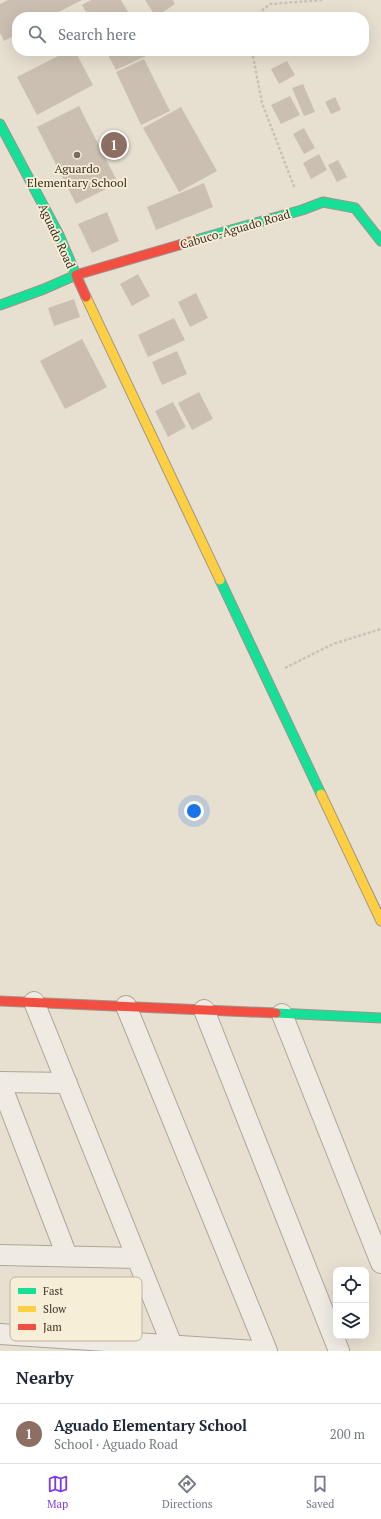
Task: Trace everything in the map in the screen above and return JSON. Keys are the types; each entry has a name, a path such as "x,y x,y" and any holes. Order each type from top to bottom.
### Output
{"street":[{"name":"Aguado Road","path":"0,124 59,235 76,275 0,306"},
{"name":"Cabuco-Aguado Road","path":"76,275 302,210 323,202 355,208 381,241"},
{"path":"76,275 381,921"},
{"path":"0,1001 381,1018"},
{"path":"34,1002 172,1346"},
{"path":"126,1006 267,1351"},
{"path":"204,1010 339,1351"},
{"path":"282,1014 381,1263"},
{"path":"67,1083 0,1082 67,1256"},
{"path":"0,1255 137,1258"},
{"path":"0,1334 10,1335"},
{"path":"100,1341 256,1351"}],"path":[{"path":"260,12 270,4 323,0"},
{"path":"253,56 262,103 302,206 302,210"},
{"path":"266,677 333,644 381,629"}],"building":[{"path":"8,0 82,0 59,12 12,12 12,37 4,41 0,33 0,4"},
{"path":"91,0 121,0 128,12 86,12 82,5"},
{"path":"145,0 173,0 175,4 163,12 153,12"},
{"path":"58,56 78,56 93,85 37,115 17,77"},
{"path":"109,56 146,56 116,70"},
{"path":"144,59 170,111 141,125 116,72"},
{"path":"287,61 295,75 279,84 271,69"},
{"path":"303,84 315,112 304,116 292,88"},
{"path":"290,96 300,115 281,124 271,105"},
{"path":"335,97 341,110 331,114 325,102"},
{"name":"Aguardo Elementary School","path":"79,106 118,183 76,204 37,127"},
{"path":"181,107 217,171 179,192 143,128"},
{"path":"304,128 315,148 304,154 293,134"},
{"path":"319,154 327,170 311,179 303,163"},
{"path":"338,160 347,177 337,182 328,165"},
{"path":"204,183 213,207 156,230 147,207"},
{"path":"107,212 119,241 92,253 78,224"},
{"path":"138,274 150,296 132,306 120,284"},
{"path":"196,293 208,318 190,327 178,302"},
{"path":"74,299 80,317 54,326 48,308"},
{"path":"174,318 185,340 148,357 138,335"},
{"path":"82,339 107,387 65,409 40,361"},
{"path":"177,351 187,374 162,385 152,362"},
{"path":"199,392 213,419 192,430 178,403"},
{"path":"173,402 186,427 168,437 155,411"}],"traffic: fast":[{"path":"0,124 59,235 76,275 44,289 0,305"},
{"path":"196,240 302,210 323,202 355,208 381,241"},
{"path":"220,580 321,794"},
{"path":"276,1013 381,1018"}],"traffic: slow":[{"path":"86,297 220,580"},
{"path":"321,794 381,921"}],"traffic: jam":[{"path":"86,297 76,275 196,240"},
{"path":"0,1001 276,1013"}],"place":[{"name":"Aguado Elementary School","path":"114,145"},
{"name":"Aguardo Elementary School","path":"77,155"}]}
